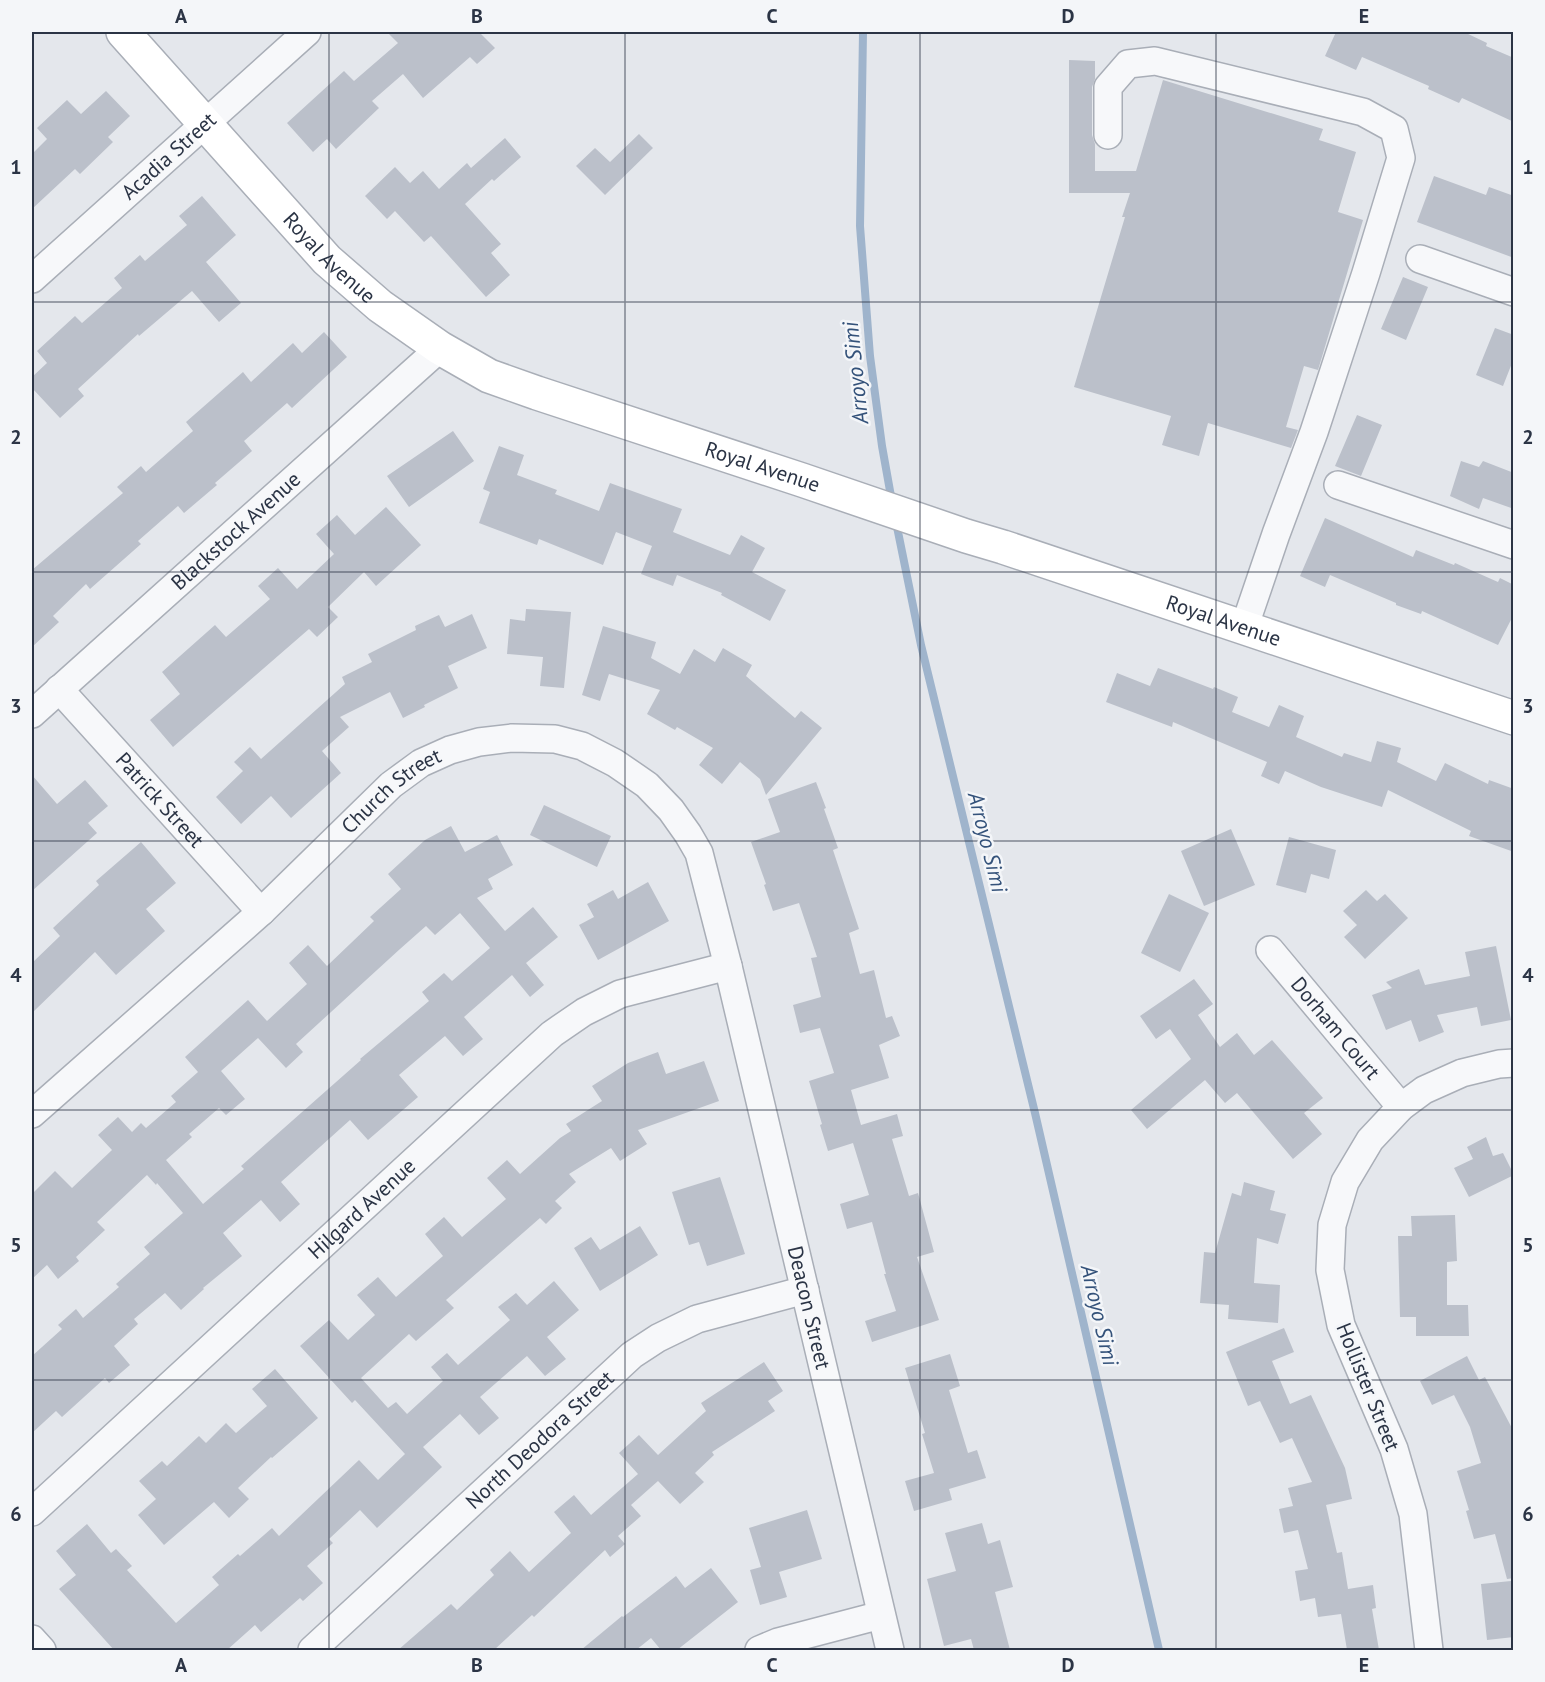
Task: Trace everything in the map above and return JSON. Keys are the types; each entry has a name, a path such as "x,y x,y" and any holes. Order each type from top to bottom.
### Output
{"main road":[{"name":"Royal Avenue","path":"123,32 327,260 380,306 440,348 489,375 537,393 1514,718"}],"street":[{"name":"Acadia Street","path":"32,279 307,32"},
{"path":"1108,135 1108,87 1128,64 1155,61 1363,112 1394,129 1401,158 1314,432 1244,628"},
{"path":"1420,259 1514,292"},
{"name":"Blackstock Avenue","path":"32,714 440,348"},
{"path":"1338,485 1514,545"},
{"name":"Patrick Street","path":"59,689 261,912"},
{"name":"Church Street","path":"32,1114 261,912 391,785 421,763 450,750 479,742 512,738 555,739 582,746 615,763 647,785 671,810 699,854 728,966"},
{"name":"Dorham Court","path":"1270,950 1401,1107"},
{"name":"Deacon Street","path":"728,966 890,1650"},
{"name":"Hilgard Avenue","path":"32,1512 552,1034 584,1012 620,994 728,966"},
{"name":"Hollister Street","path":"1429,1650 1413,1514 1394,1449 1341,1325 1330,1270 1332,1225 1345,1182 1370,1140 1401,1107 1424,1090 1462,1072 1514,1063"},
{"name":"North Deodora Street","path":"312,1650 632,1355 658,1338 697,1319 805,1290"},
{"path":"759,1650 778,1642 882,1615"},
{"path":"32,1639 42,1650"}],"building":[{"path":"387,32 479,32 495,48 477,64 470,57 423,98 403,74 372,101 379,108 336,149 327,139 313,152 287,123 344,71 354,81 398,43"},
{"path":"1336,32 1464,32 1487,43 1486,46 1514,58 1514,122 1462,98 1459,103 1428,89 1429,86 1362,57 1356,70 1325,56"},
{"path":"1069,60 1095,61 1095,79 1092,87 1092,135 1095,144 1095,171 1136,171 1163,80 1323,129 1319,140 1356,152 1338,212 1363,220 1318,370 1304,366 1286,427 1298,430 1291,448 1208,423 1199,456 1162,445 1171,416 1074,387 1125,217 1122,217 1130,193 1069,193"},
{"path":"106,91 130,116 108,137 113,142 80,174 75,169 32,209 32,154 47,139 37,128 67,100 81,114"},
{"path":"639,134 653,148 605,195 576,166 595,148 610,162"},
{"path":"505,138 521,157 465,204 501,244 491,253 510,275 486,297 431,236 424,242 395,211 387,219 365,196 395,167 410,183 423,171 439,189 467,163 471,168"},
{"path":"1434,176 1486,195 1489,187 1514,196 1514,258 1417,222"},
{"path":"202,196 236,235 206,262 241,303 219,322 192,291 139,336 138,334 78,389 84,396 60,418 32,388 32,377 47,363 37,351 75,316 82,323 122,288 114,278 140,255 145,261 187,225 179,216"},
{"path":"1403,277 1428,287 1406,340 1381,329"},
{"path":"1495,328 1514,335 1514,358 1503,386 1476,375"},
{"path":"324,332 347,357 292,408 287,403 244,441 252,451 215,483 217,485 184,513 178,506 138,541 141,544 90,589 86,584 53,616 59,622 32,647 32,570 123,493 117,487 141,466 146,472 193,431 186,422 243,372 251,382 293,343 302,353"},
{"path":"1357,415 1382,425 1361,476 1335,466"},
{"path":"453,431 474,461 409,507 387,476"},
{"path":"499,446 524,455 517,475 557,490 555,494 599,511 610,483 682,509 673,532 730,555 741,535 765,548 752,572 786,590 770,621 721,595 722,593 677,575 673,586 641,574 652,546 616,532 603,565 539,539 537,545 479,523 490,492 483,489"},
{"path":"1461,461 1479,467 1483,461 1514,473 1514,509 1483,498 1479,509 1450,496"},
{"path":"386,507 421,545 376,586 364,572 328,607 338,617 317,637 309,629 173,747 150,720 180,694 162,672 215,625 226,637 270,599 258,586 278,568 297,589 334,554 316,534 337,515 355,535"},
{"path":"1325,518 1413,557 1416,550 1454,565 1455,563 1498,582 1500,578 1514,585 1514,614 1498,645 1422,611 1421,614 1396,605 1396,603 1330,575 1325,587 1300,576"},
{"path":"526,609 571,612 564,688 540,686 543,657 507,654 510,619 525,621"},
{"path":"472,614 487,648 448,666 458,688 403,718 390,692 340,717 349,727 322,751 341,773 291,818 271,796 241,824 216,797 243,771 234,762 250,747 261,759 345,684 342,677 372,662 368,654 416,630 415,626 439,615 445,627"},
{"path":"603,626 656,642 651,658 680,674 694,649 715,662 723,648 752,665 746,676 795,718 801,711 822,728 766,795 760,779 740,762 722,784 699,765 713,748 677,727 675,730 647,714 660,690 609,674 600,701 582,695"},
{"path":"1158,668 1238,697 1232,712 1269,727 1279,705 1304,716 1296,737 1342,757 1344,753 1371,762 1377,741 1401,748 1397,762 1436,781 1445,763 1488,784 1489,780 1514,789 1514,852 1469,836 1471,831 1388,790 1382,807 1321,787 1285,771 1279,784 1261,776 1267,762 1173,722 1172,727 1106,702 1117,673 1150,686"},
{"path":"32,775 57,804 85,780 108,806 88,823 97,833 32,891"},
{"path":"816,782 838,848 833,850 859,929 849,933 860,974 874,970 886,1018 892,1016 900,1036 879,1045 889,1078 851,1090 861,1125 897,1114 903,1136 892,1139 909,1196 918,1193 934,1252 917,1257 939,1320 872,1342 865,1321 896,1311 884,1274 886,1274 872,1222 847,1229 840,1204 869,1195 853,1143 828,1151 809,1081 834,1073 820,1028 800,1033 793,1005 821,997 811,958 817,957 799,903 773,911 751,842 780,832 768,799"},
{"path":"544,805 611,836 597,867 530,835"},
{"path":"451,826 465,852 497,835 513,865 488,879 493,889 477,898 505,931 533,907 558,937 526,963 544,985 530,997 512,975 464,1017 483,1039 463,1056 445,1036 399,1075 418,1097 368,1140 350,1120 281,1182 300,1204 280,1222 261,1200 223,1233 242,1256 203,1288 181,1310 165,1293 134,1319 138,1324 114,1346 130,1365 109,1383 105,1378 62,1417 56,1411 32,1433 32,1356 62,1329 58,1325 76,1309 83,1318 119,1287 116,1284 150,1254 144,1247 183,1213 147,1175 97,1222 105,1230 76,1257 79,1261 58,1279 47,1265 32,1279 32,1194 55,1171 72,1188 112,1150 98,1135 118,1117 132,1132 141,1123 146,1128 176,1102 171,1096 198,1072 185,1057 248,1000 267,1021 307,984 289,963 308,945 327,966 374,921 370,917 401,889 388,874 425,840","holes":["460,913 490,948 452,981 444,973 422,992 429,1001 360,1059 241,1166 244,1169 203,1204 166,1160 192,1137 189,1134 219,1108 226,1115 245,1099 221,1071 258,1038 286,1068 303,1052 296,1044 426,926 435,935"]},
{"path":"1231,829 1255,885 1204,906 1181,851"},
{"path":"1289,837 1336,850 1329,879 1311,874 1306,893 1276,885"},
{"path":"141,842 176,883 146,909 165,931 116,975 95,952 32,1013 32,963 60,936 53,928 99,885 96,881"},
{"path":"648,882 669,921 598,960 579,925 594,917 587,904 613,890 618,899"},
{"path":"1366,890 1377,901 1385,894 1408,918 1365,959 1344,937 1357,925 1343,911"},
{"path":"1169,894 1209,913 1180,972 1141,953"},
{"path":"1496,946 1511,1020 1481,1026 1477,1007 1437,1015 1444,1032 1419,1042 1411,1020 1386,1030 1372,995 1392,988 1386,982 1419,969 1425,985 1470,976 1465,952"},
{"path":"1194,979 1213,1004 1198,1015 1220,1047 1237,1033 1254,1055 1272,1040 1323,1098 1304,1113 1322,1134 1293,1159 1237,1093 1225,1103 1205,1080 1147,1129 1131,1110 1191,1059 1170,1029 1156,1039 1140,1016"},
{"path":"658,1052 666,1074 704,1061 719,1101 638,1130 647,1144 620,1161 611,1148 569,1174 576,1182 555,1201 562,1208 546,1224 540,1218 446,1300 454,1308 416,1341 409,1334 361,1378 388,1408 396,1402 407,1414 443,1381 431,1367 447,1353 458,1365 510,1320 498,1307 516,1293 527,1305 554,1281 579,1310 547,1337 566,1359 545,1376 527,1356 480,1397 499,1418 479,1435 460,1414 423,1447 442,1467 377,1528 360,1510 329,1539 333,1543 307,1566 323,1583 303,1601 300,1598 261,1632 255,1625 227,1650 114,1650 59,1589 76,1575 56,1551 87,1524 111,1553 116,1549 132,1566 127,1570 176,1623 219,1585 212,1577 272,1528 279,1536 359,1460 378,1480 405,1454 355,1400 352,1403 300,1346 329,1320 348,1340 375,1315 357,1295 378,1277 396,1297 443,1256 425,1234 444,1217 462,1237 506,1199 487,1178 507,1160 520,1174 571,1131 566,1124 602,1101 592,1086 628,1063"},
{"path":"1486,1137 1493,1156 1503,1153 1514,1175 1469,1197 1454,1168 1473,1159 1467,1147"},
{"path":"720,1177 745,1254 707,1266 699,1242 689,1245 672,1192"},
{"path":"1244,1182 1275,1191 1270,1210 1286,1214 1278,1244 1257,1238 1254,1283 1280,1285 1278,1323 1228,1319 1229,1305 1200,1303 1204,1252 1215,1253 1232,1193 1241,1196"},
{"path":"1455,1215 1457,1261 1447,1262 1447,1305 1468,1305 1469,1336 1416,1336 1416,1317 1400,1317 1398,1236 1412,1236 1411,1216"},
{"path":"640,1226 658,1255 600,1291 574,1248 591,1237 600,1250"},
{"path":"1284,1328 1294,1352 1272,1361 1290,1404 1311,1395 1345,1468 1352,1499 1326,1505 1337,1553 1342,1552 1348,1589 1373,1585 1376,1608 1372,1609 1379,1650 1347,1650 1341,1614 1318,1617 1315,1598 1300,1601 1295,1571 1308,1569 1298,1530 1284,1533 1279,1509 1293,1506 1288,1488 1312,1482 1292,1438 1280,1443 1260,1401 1248,1406 1226,1352"},
{"path":"950,1354 960,1386 949,1390 968,1453 977,1450 986,1478 949,1489 952,1500 914,1511 905,1481 934,1473 922,1434 925,1433 905,1368"},
{"path":"1467,1356 1479,1380 1485,1377 1514,1432 1514,1578 1507,1579 1495,1534 1474,1539 1466,1511 1469,1510 1457,1471 1481,1463 1470,1427 1454,1395 1432,1405 1420,1381"},
{"path":"764,1362 783,1391 768,1401 775,1411 712,1452 714,1455 695,1473 704,1482 680,1504 658,1481 631,1505 641,1516 618,1536 625,1544 610,1557 605,1550 534,1617 532,1615 494,1650 398,1650 451,1604 457,1610 494,1575 490,1570 510,1551 529,1572 571,1533 554,1512 574,1495 591,1515 638,1474 619,1453 639,1435 658,1455 706,1411 701,1403"},
{"path":"275,1369 318,1418 238,1488 249,1499 229,1518 214,1502 164,1545 138,1515 156,1499 139,1481 162,1461 167,1466 199,1436 206,1443 226,1423 236,1433 267,1406 252,1389"},
{"path":"807,1510 822,1559 779,1572 787,1597 760,1605 750,1570 761,1567 749,1528"},
{"path":"982,1523 988,1544 1000,1540 1013,1587 995,1592 1010,1650 974,1650 971,1639 944,1646 927,1579 956,1571 945,1533"},
{"path":"711,1568 738,1602 677,1650 661,1650 651,1638 636,1650 581,1650 676,1576 685,1588"},
{"path":"1511,1581 1514,1602 1514,1637 1487,1640 1481,1584"}],"waterway":[{"name":"Arroyo Simi","path":"863,32 860,226 870,356 892,502"},
{"name":"Arroyo Simi","path":"896,522 921,645 1035,1113 1159,1650"}]}
